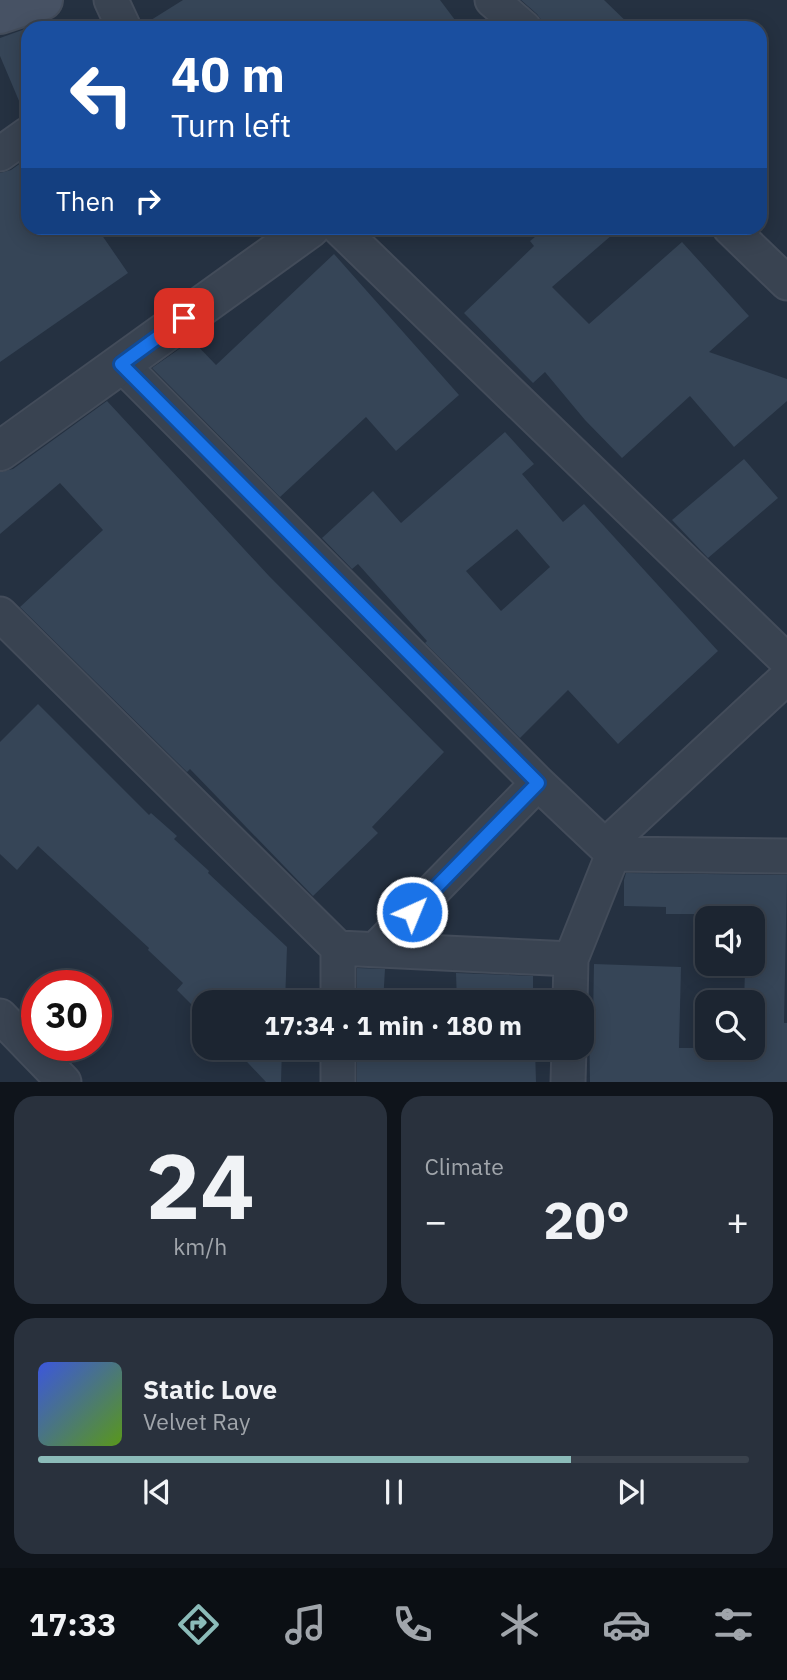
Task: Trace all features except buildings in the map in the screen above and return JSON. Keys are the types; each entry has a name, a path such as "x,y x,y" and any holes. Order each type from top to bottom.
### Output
{"main road":[{"path":"0,14 43,0"}],"street":[{"path":"111,0 121,21"},
{"path":"492,0 516,21"},
{"path":"0,154 21,139"},
{"path":"0,451 300,235"},
{"path":"346,235 787,661"},
{"path":"737,235 787,283"},
{"path":"121,364 538,783 609,850 787,856"},
{"path":"0,614 338,948 571,959"},
{"path":"570,990 571,959 609,850 787,677"},
{"path":"376,949 538,783"},
{"path":"338,948 338,990"},
{"path":"0,1016 64,1082"},
{"path":"338,1060 338,1082"},
{"path":"568,1082 569,1060"}],"route":[{"path":"184,318 121,364 538,783 412,912"}]}
